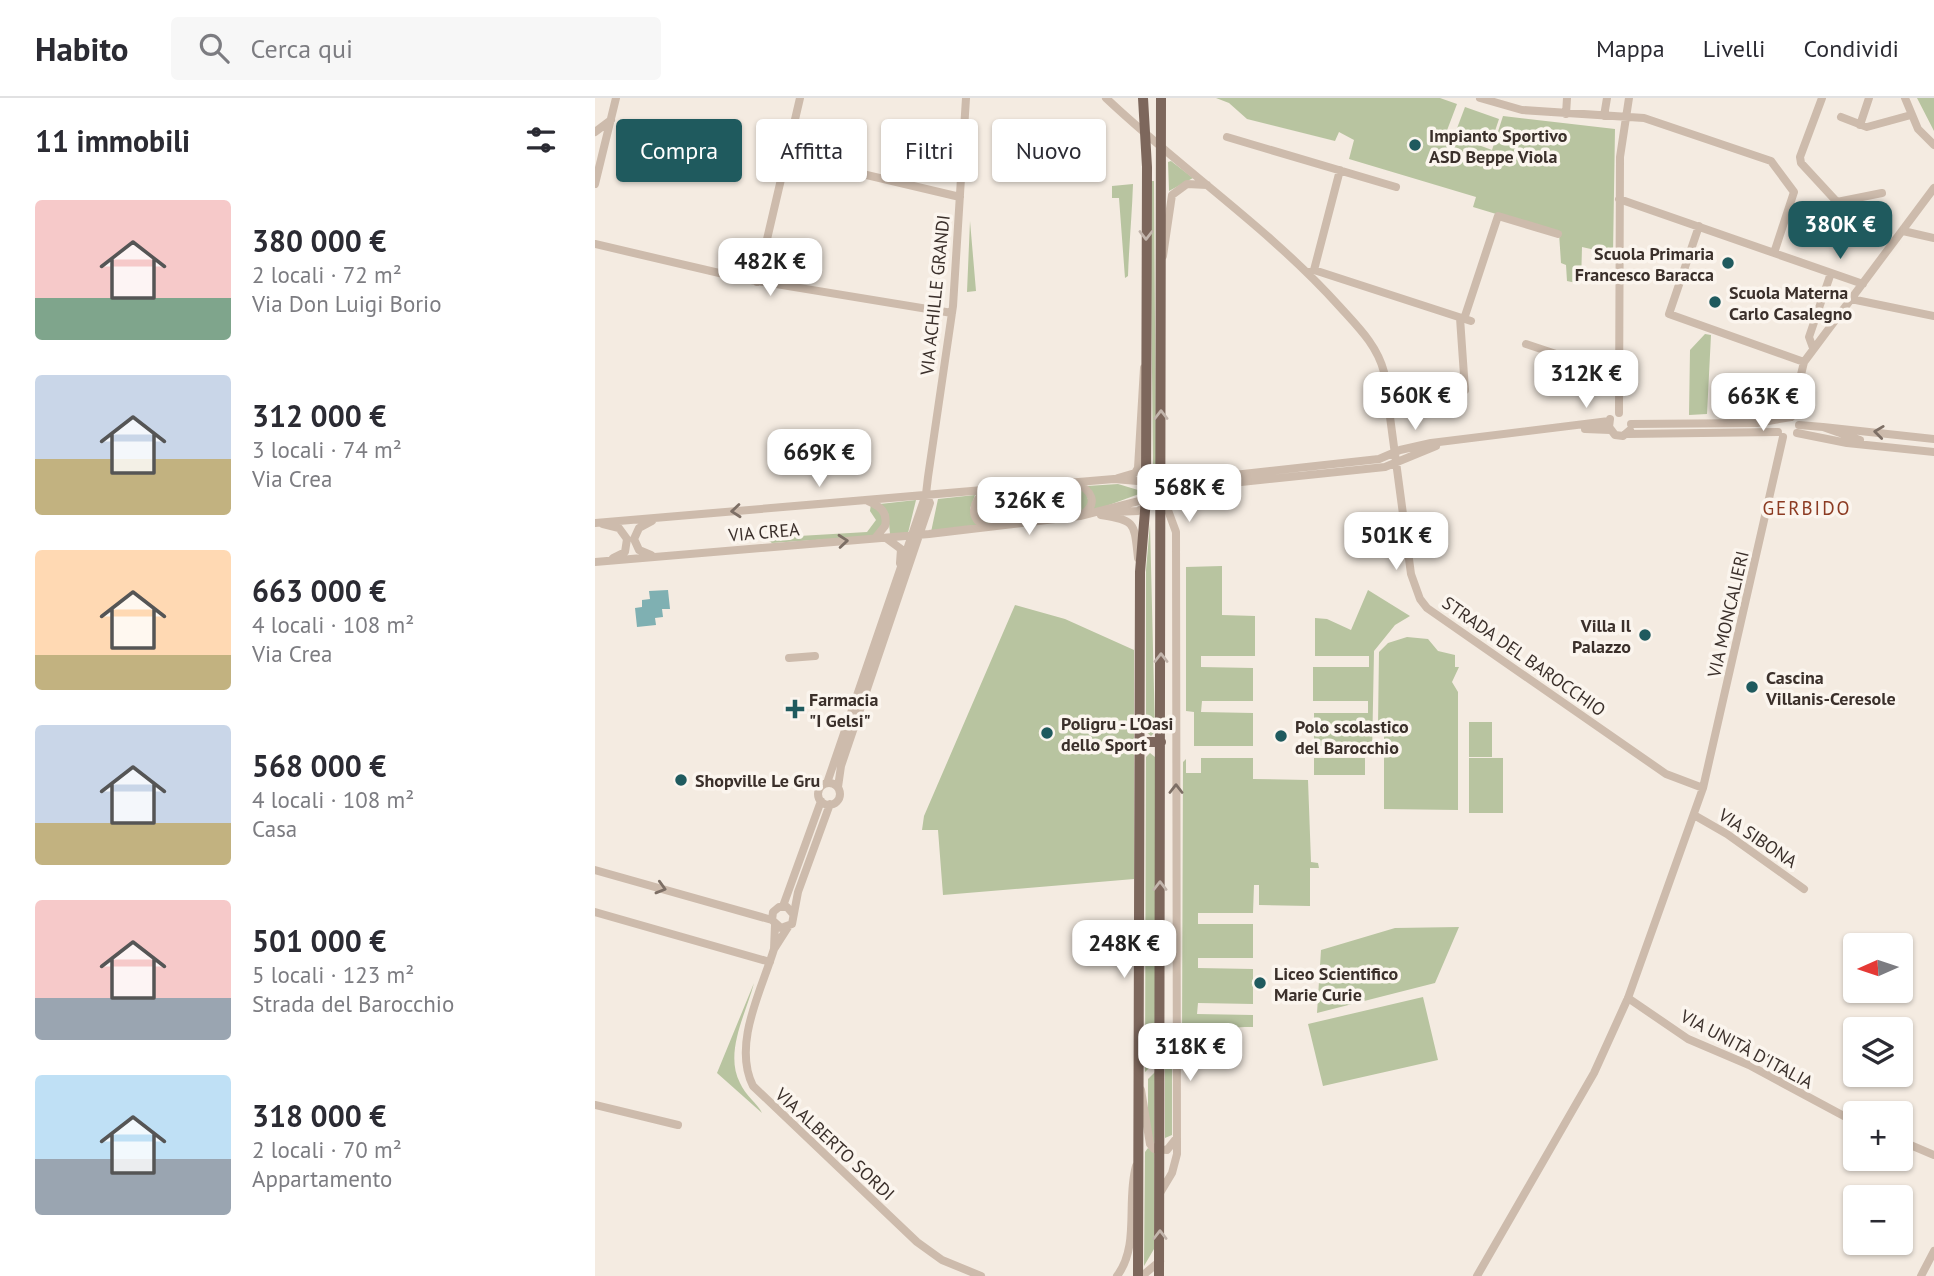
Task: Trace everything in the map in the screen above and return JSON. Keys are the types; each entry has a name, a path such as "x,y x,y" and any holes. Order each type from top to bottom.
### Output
{"main road":[{"path":"1140,1276 1140,572 1146,503 1143,98"},
{"path":"1159,1276 1161,98"},
{"path":"1140,742 1161,742"}],"street":[{"path":"595,184 616,98"},
{"path":"795,119 800,98"},
{"name":"VIA ACHILLE GRANDI","path":"926,494 953,313 966,98"},
{"name":"STRADA DEL BAROCCHIO","path":"1106,98 1161,149 1211,186 1311,272 1360,328 1380,358 1411,574 1420,599 1427,608 1666,774 1703,788"},
{"path":"1480,98 1522,110 1644,118 1771,161 1794,192 1774,253"},
{"path":"1566,114 1567,98"},
{"path":"1604,116 1607,98"},
{"path":"1146,483 1162,488 1385,467 1395,457 1442,444 1609,426 1619,413 1619,200 1625,116 1629,98"},
{"path":"1822,98 1800,157 1801,163 1837,202 1882,193"},
{"path":"1860,125 1869,98"},
{"path":"1905,98 1918,129 1934,145"},
{"path":"1840,117 1867,127 1911,115"},
{"path":"595,132 611,120"},
{"path":"1227,137 1396,187"},
{"path":"1311,272 1339,170"},
{"path":"867,175 961,197"},
{"path":"757,282 780,182"},
{"path":"1161,262 1167,243 1172,195 1187,184 1211,186"},
{"path":"1781,434 1791,417 1804,362 1934,188"},
{"path":"1619,200 1863,284"},
{"path":"1465,390 1465,319 1498,216 1558,234"},
{"path":"1699,226 1669,314 1804,362"},
{"path":"1903,231 1934,238"},
{"path":"595,244 757,282 953,313"},
{"name":"STRADA DEL BAROCCHIO","path":"1311,272 1465,319"},
{"path":"1813,348 1809,337 1831,273"},
{"path":"1851,299 1934,316"},
{"path":"1526,344 1619,375"},
{"path":"1114,479 1137,471 1141,383 1146,358"},
{"path":"1619,413 1626,415 1631,424"},
{"path":"1791,417 1798,429 1847,443 1934,452"},
{"path":"1631,424 1781,434 1798,429 1823,427 1934,439"},
{"path":"1627,434 1631,424"},
{"path":"1651,424 1685,432"},
{"path":"1609,426 1615,435 1754,431 1781,434"},
{"path":"1823,427 1866,443"},
{"name":"VIA MONCALIERI","path":"1476,1276 1594,1073 1628,998 1703,788 1781,434"},
{"name":"VIA CREA","path":"597,523 1114,479 1146,483"},
{"path":"1075,482 1087,489 1092,498 1089,509 1080,516"},
{"path":"1146,503 1162,488"},
{"path":"1160,1193 1176,1163 1176,532 1162,488"},
{"path":"986,489 973,508 976,519 986,527"},
{"name":"VIA ALBERTO SORDI","path":"926,494 914,555 827,783 819,789 825,803 793,921 774,949 770,962 746,1044 746,1066 753,1086 917,1242 942,1260 981,1276"},
{"path":"865,500 879,506 885,515 885,526 873,538"},
{"name":"VIA CREA","path":"596,562 917,535 1106,511 1138,511 1146,503"},
{"path":"1094,514 1120,516 1131,525 1140,572"},
{"path":"657,557 639,550 634,539 639,528 660,517"},
{"name":"VIA CREA","path":"596,562 619,557 627,543 622,531 597,523"},
{"name":"VIA CREA","path":"914,555 927,541 960,530"},
{"name":"VIA ALBERTO SORDI","path":"774,949 775,910 783,906 825,803 838,798 841,766 881,644 890,606 917,535"},
{"name":"VIA ALBERTO SORDI","path":"884,537 898,545 902,552 890,592 890,606"},
{"path":"789,658 815,656"},
{"path":"827,783 838,788"},
{"name":"VIA SIBONA","path":"1694,815 1727,834 1804,888"},
{"path":"595,870 788,927"},
{"path":"783,906 793,914"},
{"path":"595,912 770,962"},
{"name":"VIA UNITÀ D'ITALIA","path":"1628,998 1688,1039 1749,1065 1843,1116"},
{"path":"1139,1082 1146,1107 1147,1139 1150,1144 1160,1150 1171,1148 1176,1137"},
{"path":"595,1105 678,1125"},
{"path":"1913,1146 1934,1155"},
{"path":"1117,1276 1128,1253 1131,1189 1139,1156"},
{"path":"1921,1276 1934,1251"},
{"path":"1140,1276 1160,1261"}],"green space":[{"path":"1216,98 1440,98 1457,104 1446,133 1492,150 1503,116 1615,129 1613,254 1582,247 1581,284 1567,281 1566,265 1561,263 1559,233 1473,207 1476,197 1349,159 1354,140 1339,132 1335,141 1247,119 1229,103"},
{"path":"1917,98 1934,98 1934,131"},
{"path":"1465,107 1499,119 1491,143 1456,131"},
{"path":"1171,161 1193,178 1169,191 1168,162"},
{"path":"1150,181 1154,181 1156,465 1153,465"},
{"path":"1133,184 1128,276 1125,278 1119,198 1112,198 1112,186"},
{"path":"970,221 976,291 967,292"},
{"path":"1799,223 1830,234 1825,246 1795,236"},
{"path":"1705,334 1711,335 1707,414 1689,415 1690,350"},
{"path":"1118,484 1138,490 1139,494 1090,512 1087,486"},
{"path":"1078,487 1086,491 1089,504 1082,513 990,524 981,519 978,511 977,504 989,494"},
{"path":"975,495 970,509 978,526 931,532 938,499"},
{"path":"916,500 908,533 890,534 888,513 880,504"},
{"path":"871,504 881,512 883,523 873,536 772,543 765,538 867,532 876,520 870,511"},
{"path":"1150,524 1155,732 1151,736 1146,732 1146,570"},
{"path":"1222,566 1222,615 1255,616 1255,656 1201,656 1201,667 1253,668 1253,701 1202,701 1201,712 1253,713 1253,746 1194,746 1194,712 1186,711 1186,567"},
{"path":"1368,590 1410,616 1395,625 1374,651 1372,755 1368,755 1368,746 1314,746 1314,713 1368,713 1368,701 1313,701 1313,667 1369,667 1369,656 1315,656 1315,618 1327,619 1351,630"},
{"name":"Poligru - L'Oasi dello Sport","path":"1015,605 1065,619 1134,650 1134,879 943,895 938,830 922,830 924,816"},
{"path":"1407,637 1428,639 1438,651 1455,655 1455,667 1459,667 1452,682 1458,692 1458,810 1384,809 1384,726 1378,725 1379,652 1388,643"},
{"path":"1469,722 1492,722 1492,757 1469,757"},
{"path":"1150,753 1155,757 1155,1062 1145,1072 1146,757"},
{"path":"1201,758 1253,758 1253,779 1308,780 1311,862 1318,863 1319,868 1310,868 1310,906 1259,905 1259,885 1254,885 1253,913 1198,913 1198,924 1253,924 1253,958 1198,958 1198,968 1253,969 1253,1004 1198,1003 1197,1014 1253,1015 1253,1027 1189,1035 1182,1041 1183,762 1186,759 1186,773 1201,773"},
{"path":"1314,758 1365,758 1365,775 1314,775"},
{"path":"1469,758 1503,758 1503,813 1469,813"},
{"path":"1459,927 1435,983 1317,1013 1321,950 1395,928"},
{"path":"754,983 738,1033 734,1059 742,1087 762,1113 717,1073"},
{"path":"1423,997 1438,1060 1323,1086 1308,1024"},
{"path":"1172,1054 1172,1135 1165,1138 1165,1060"},
{"path":"1155,1072 1154,1145 1148,1136 1148,1079"},
{"path":"1148,1148 1154,1152 1154,1249 1144,1266 1145,1152"}],"water":[{"path":"668,590 670,609 662,609 663,617 655,618 656,625 637,627 635,608 642,607 642,600 650,599 649,591"}],"place":[{"name":"Impianto Sportivo ASD Beppe Viola","path":"1415,145"},
{"name":"Scuola Primaria Francesco Baracca","path":"1728,263"},
{"name":"Scuola Materna Carlo Casalegno","path":"1715,302"},
{"name":"Villa Il Palazzo","path":"1645,635"},
{"name":"Cascina Villanis-Ceresole","path":"1752,687"},
{"name":"Farmacia \"I Gelsi\"","path":"795,709"},
{"name":"Poligru - L'Oasi dello Sport","path":"1047,733"},
{"name":"Polo scolastico del Barocchio","path":"1281,736"},
{"name":"Shopville Le Gru","path":"681,780"},
{"name":"Liceo Scientifico Marie Curie","path":"1260,983"}],"district":[{"name":"GERBIDO","path":"1807,508"}]}
